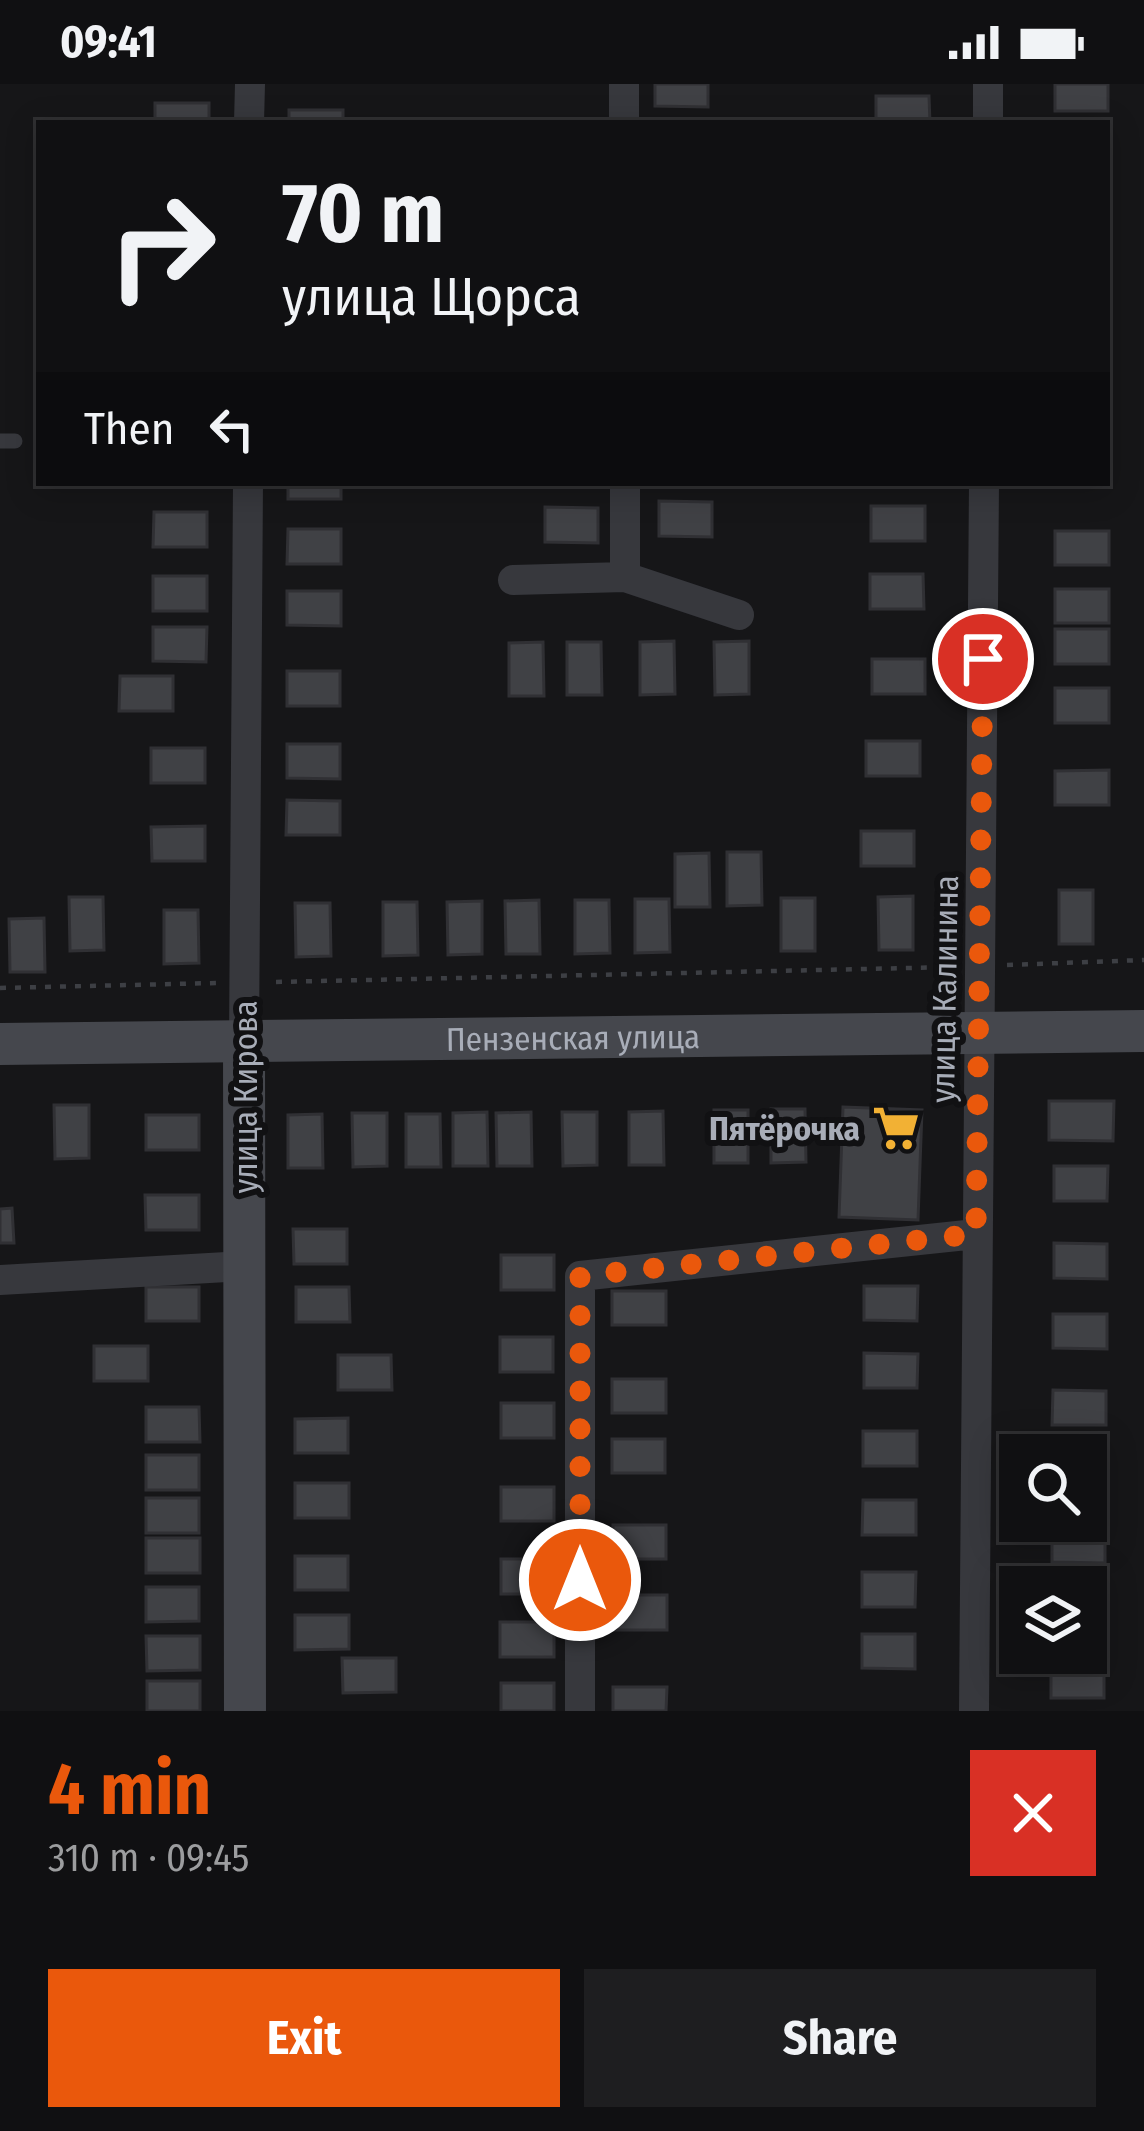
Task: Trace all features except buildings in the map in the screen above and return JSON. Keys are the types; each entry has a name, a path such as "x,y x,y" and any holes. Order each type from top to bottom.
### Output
{"street":[{"path":"249,120 250,84"},
{"path":"624,84 624,120"},
{"path":"988,84 988,120"},
{"name":"улица Кирова","path":"245,1711 248,486"},
{"path":"625,486 625,577"},
{"name":"улица Калинина","path":"974,1711 984,486"},
{"path":"512,580 625,577 739,615"},
{"name":"Пензенская улица","path":"0,1044 1144,1031"},
{"path":"580,1711 580,1276 976,1234"},
{"path":"0,1280 244,1265"}],"path":[{"path":"0,988 1144,960"}],"place":[{"name":"Пятёрочка","path":"896,1128"}],"route":[{"path":"580,1580 580,1276 976,1234 983,659"}]}
